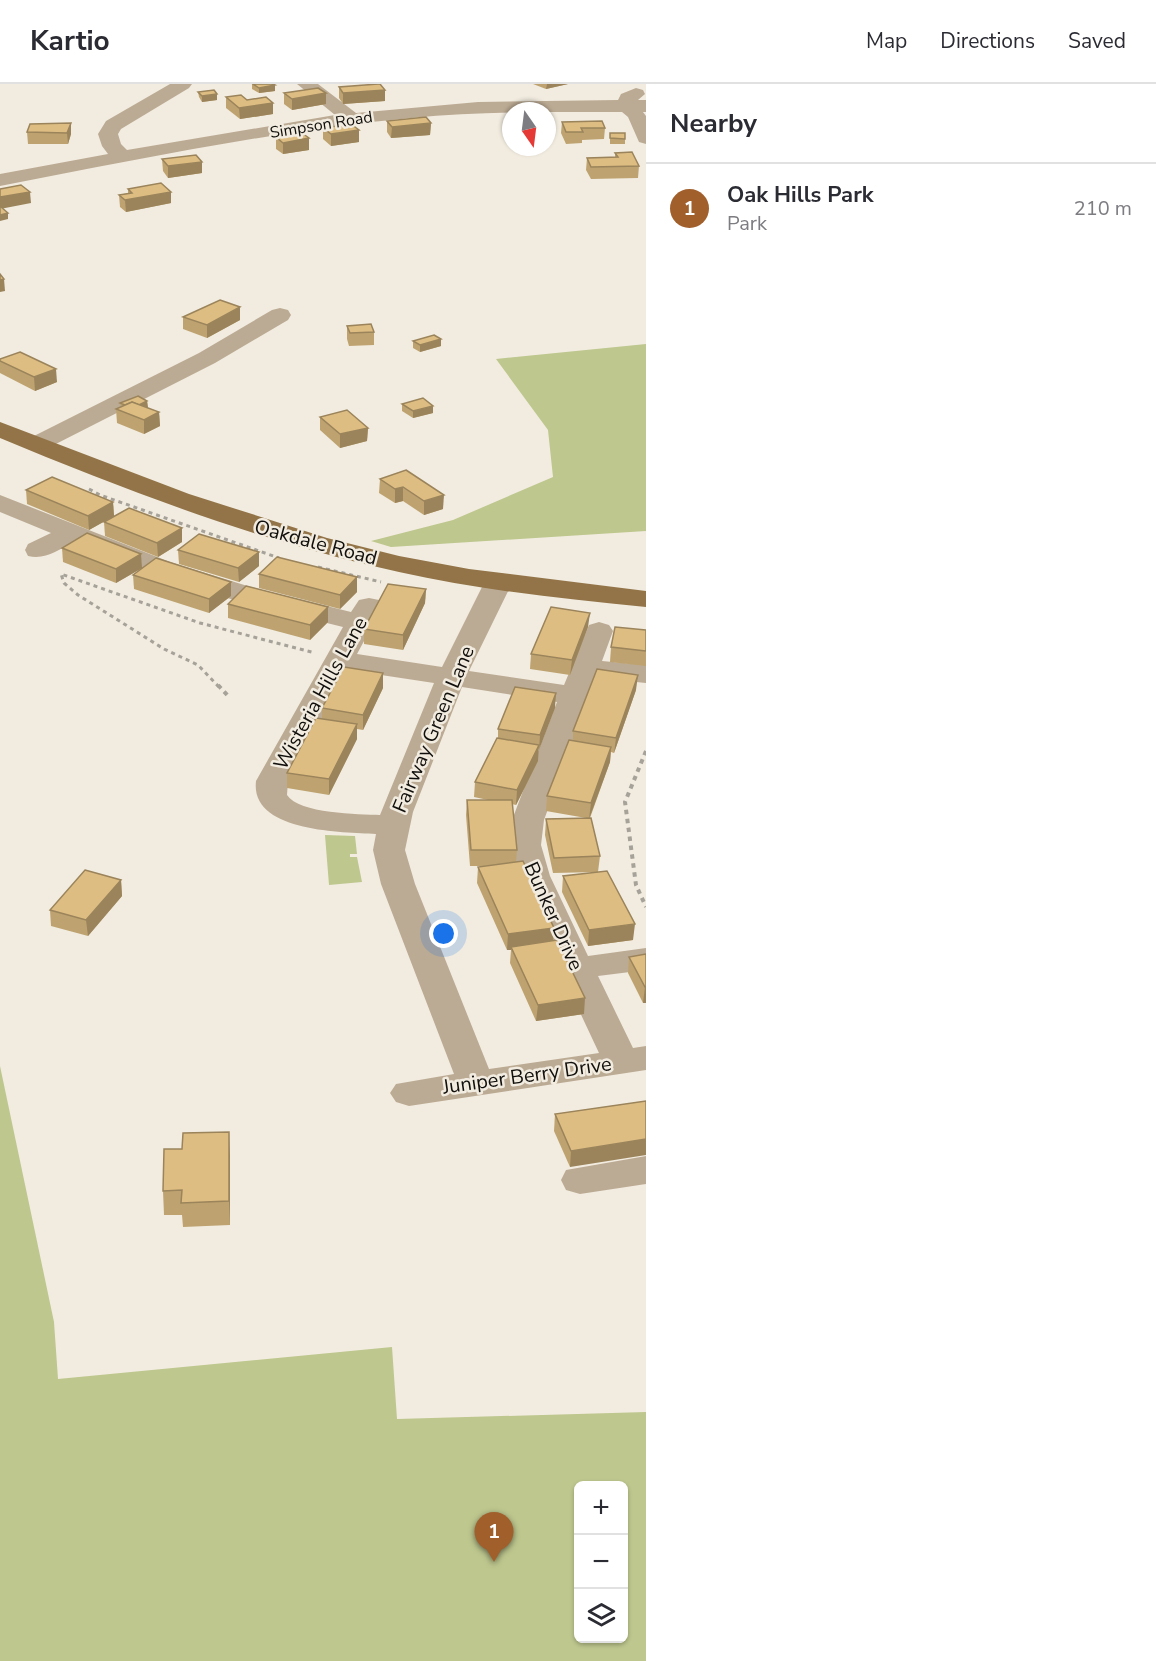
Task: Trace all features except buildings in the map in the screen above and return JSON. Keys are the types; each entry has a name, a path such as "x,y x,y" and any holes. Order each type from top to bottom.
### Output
{"main road":[{"name":"Oakdale Road","path":"0,429 185,503 246,523 364,556 452,575 646,599"}],"street":[{"path":"123,158 112,146 108,134 113,125 183,84"},
{"path":"306,84 352,119"},
{"path":"646,89 628,99 627,106 636,115 646,138"},
{"name":"Simpson Road","path":"0,180 352,119 483,107 646,106"},
{"path":"37,444 207,358 280,315"},
{"path":"0,503 71,533"},
{"path":"38,550 71,533"},
{"name":"Wisteria Hills Lane","path":"71,533 160,568 244,594 365,613 332,657 272,781 270,794 276,805 289,812 358,824 394,825"},
{"name":"Fairway Green Lane","path":"476,1083 398,884 389,850 397,812 451,678 499,581"},
{"name":"Bunker Drive","path":"599,631 528,820 525,845 533,876 577,968 634,1060"},
{"path":"332,657 451,678 580,682 646,674"},
{"path":"577,968 646,959"},
{"name":"Juniper Berry Drive","path":"409,1093 634,1060"},
{"path":"580,1179 646,1170"}],"path":[{"path":"229,698 198,665 164,649 78,595 64,583 62,574 127,599 200,623 332,657"},
{"path":"646,751 626,802 636,885 646,907"}],"green space":[{"path":"646,344 646,531 391,547 371,541 453,520 553,477 548,430 496,359"},
{"path":"325,835 355,836 357,854 350,854 350,857 357,857 362,882 329,885"},
{"path":"0,1066 54,1322 58,1379 392,1347 397,1419 646,1412 646,1661 0,1661"}],"place":[{"name":"Oak Hills Park","path":"494,1562"}]}
